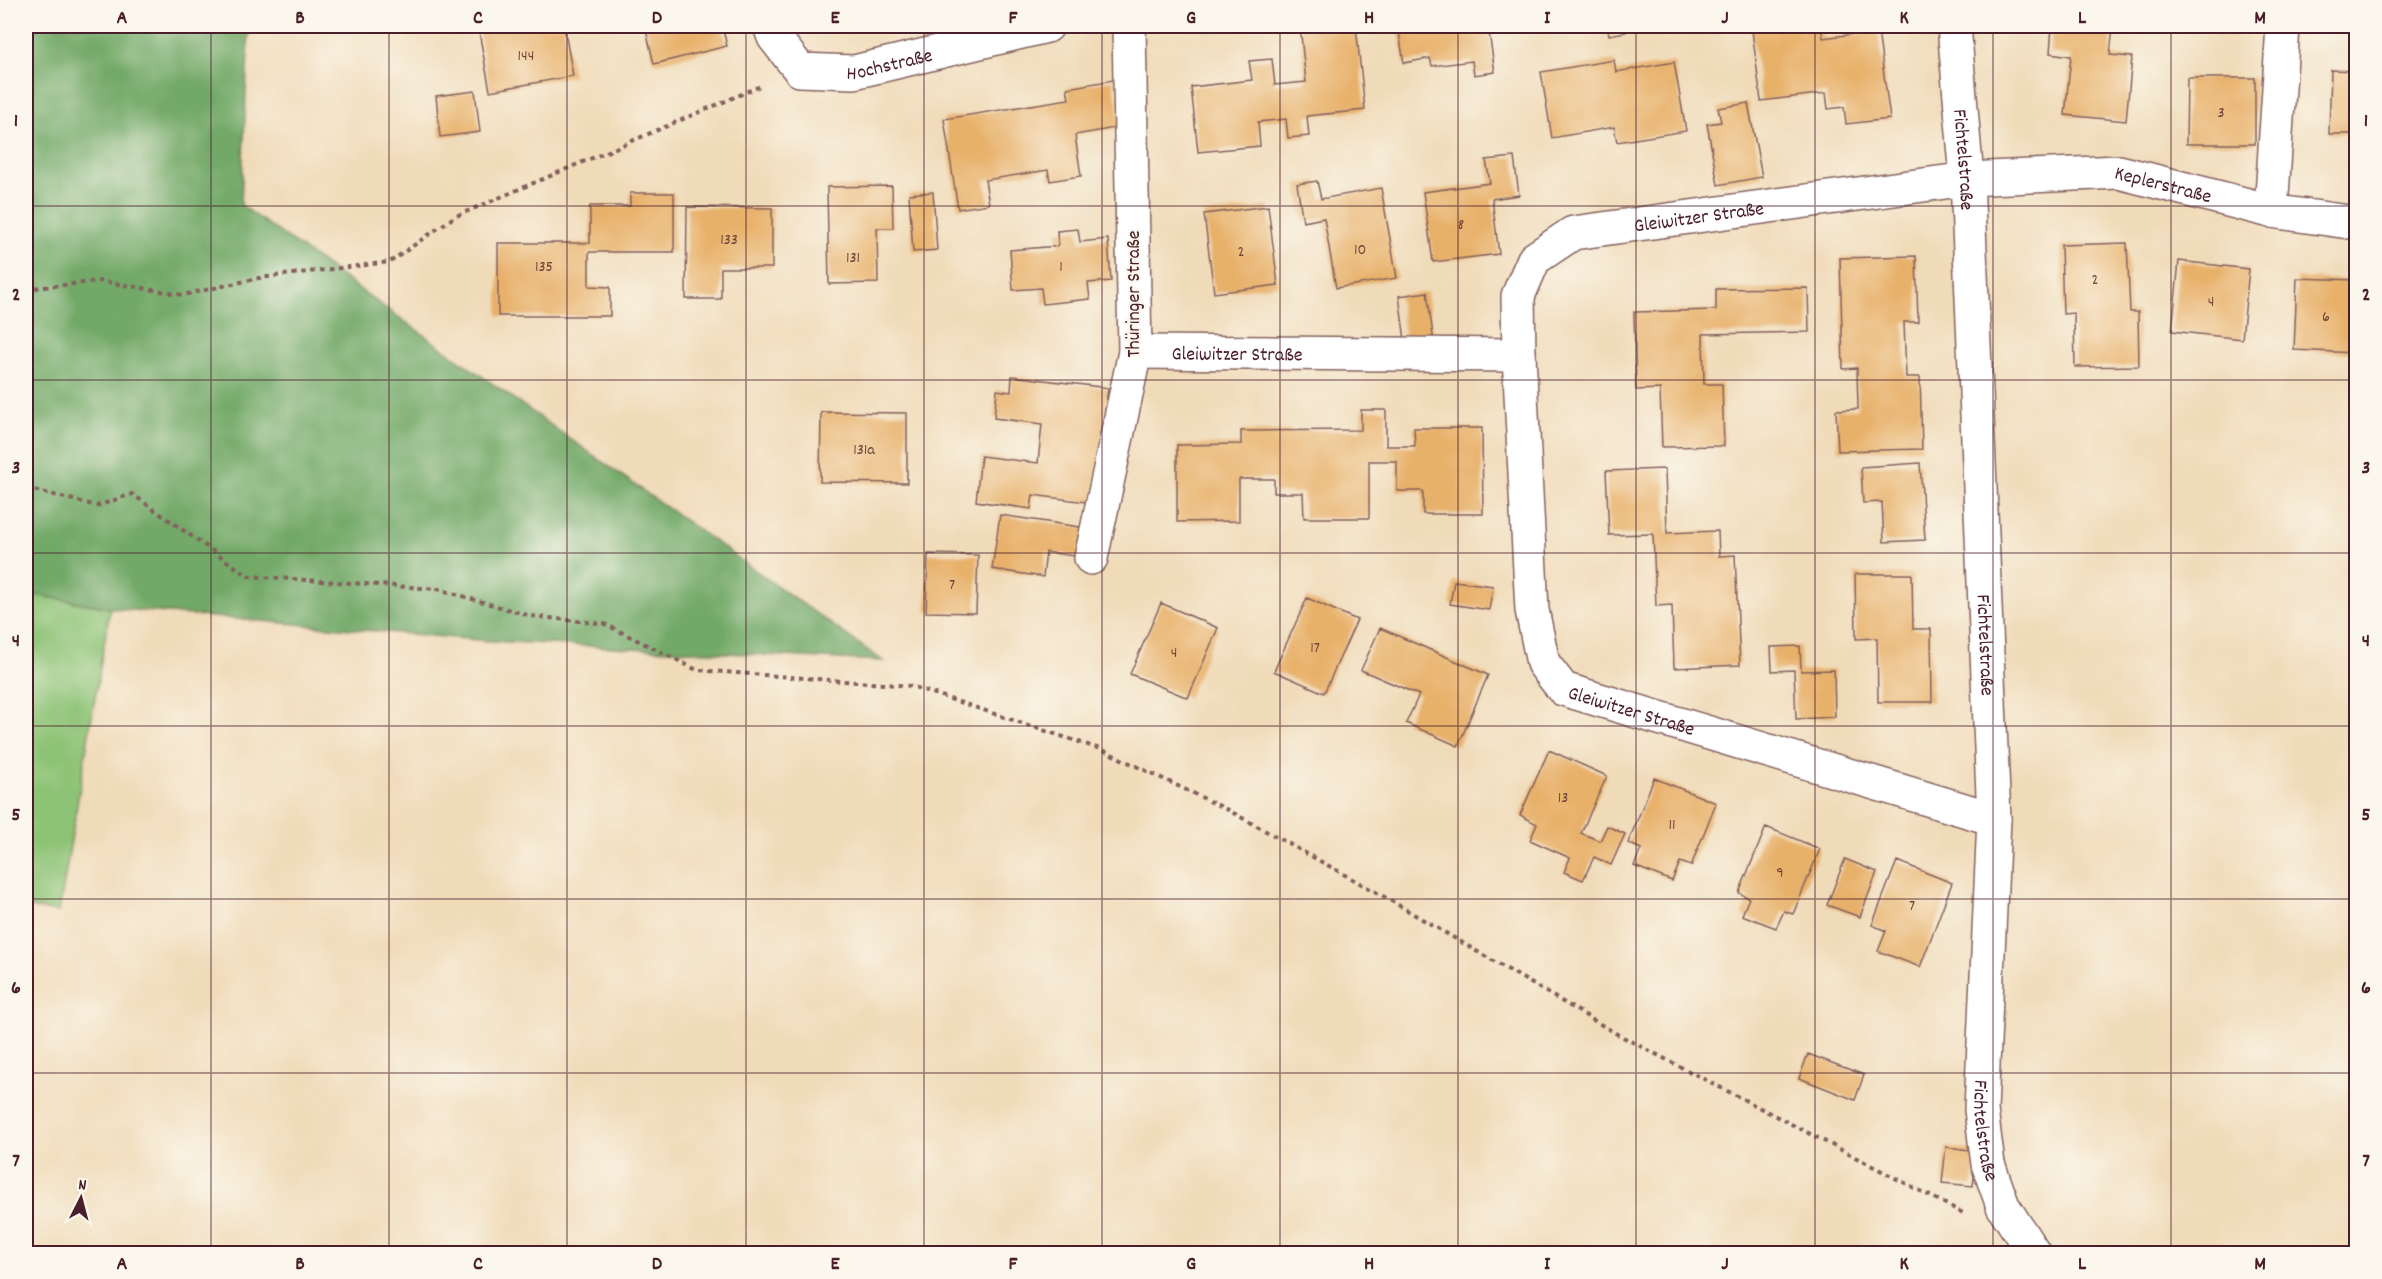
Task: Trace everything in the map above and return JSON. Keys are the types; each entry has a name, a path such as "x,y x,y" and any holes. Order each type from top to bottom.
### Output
{"street":[{"path":"770,26 774,37 800,69"},
{"name":"Hochstraße","path":"800,69 854,72 1047,26"},
{"name":"Thüringer Straße","path":"1091,558 1135,352 1129,26"},
{"name":"Fichtelstraße","path":"1954,26 1967,179 1994,819 1981,1110 1988,1164 2003,1206 2034,1254"},
{"path":"2271,211 2283,26"},
{"name":"Keplerstraße","path":"1967,179 2120,172 2271,211 2356,223"},
{"name":"Gleiwitzer Straße","path":"1967,179 1573,233 1534,260 1518,296 1519,355 1532,610 1543,663 1563,689 1994,819"},
{"name":"Gleiwitzer Straße","path":"1135,352 1519,355"}],"path":[{"path":"26,289 100,281 183,295 259,278 390,262 454,217 800,69"},
{"path":"26,488 97,506 132,494 248,576 438,589 531,616 605,624 697,670 911,686 1103,750 1228,810 1383,896 1617,1034 1974,1219 2003,1206"}],"green space":[{"path":"26,26 249,26 241,205 883,661 490,641 110,608 26,593"},
{"path":"26,593 110,608 59,912 26,907"}],"building":[{"path":"512,26 564,26 573,76 490,91 479,32"},
{"path":"645,26 722,26 727,46 654,64"},
{"path":"1300,26 1356,26 1365,110 1307,116 1309,136 1288,138 1286,119 1258,122 1260,146 1198,152 1191,87 1252,80 1249,61 1272,59 1275,85 1306,82"},
{"path":"1398,26 1488,26 1495,72 1474,75 1472,61 1432,66 1430,58 1404,63"},
{"path":"1607,26 1625,26 1626,32 1609,35"},
{"path":"1785,26 1821,26 1823,38 1878,31 1890,119 1846,124 1844,107 1828,109 1826,93 1761,101 1752,30"},
{"path":"2052,26 2113,26 2110,55 2132,57 2126,121 2065,115 2071,56 2050,53"},
{"path":"1614,60 1616,72 1674,62 1686,131 1617,142 1614,127 1552,138 1541,72"},
{"path":"2331,70 2356,71 2356,134 2329,134"},
{"path":"2187,78 2255,78 2255,144 2186,144"},
{"path":"1113,80 1121,127 1075,135 1081,176 1050,181 1048,170 985,180 989,204 958,209 944,119 1069,99 1067,88"},
{"path":"475,91 480,132 440,137 436,96"},
{"path":"1748,103 1762,177 1718,185 1707,124 1721,122 1718,108"},
{"path":"1514,157 1519,195 1492,199 1499,254 1433,262 1423,192 1490,183 1486,160"},
{"path":"1317,181 1321,199 1381,188 1397,278 1336,288 1324,218 1303,222 1297,184"},
{"path":"892,186 893,228 877,228 878,283 829,284 827,187"},
{"path":"933,192 937,250 913,252 909,194"},
{"path":"630,193 674,193 674,252 589,252 589,286 610,287 610,316 498,316 498,243 590,243 590,206 630,206"},
{"path":"1268,206 1278,285 1214,293 1204,214"},
{"path":"687,207 772,208 772,268 721,268 721,299 686,299"},
{"path":"1078,229 1080,242 1108,239 1111,281 1088,283 1090,299 1043,304 1041,288 1013,290 1010,250 1058,246 1057,231"},
{"path":"2127,243 2130,312 2138,312 2139,366 2075,367 2074,313 2063,314 2061,245"},
{"path":"1916,256 1918,322 1904,322 1906,377 1920,377 1922,449 1838,451 1836,410 1858,409 1857,368 1843,369 1840,258"},
{"path":"2179,261 2249,269 2242,339 2172,331"},
{"path":"2297,278 2356,280 2356,353 2294,350"},
{"path":"1808,288 1809,332 1703,334 1704,384 1722,384 1724,446 1662,447 1660,389 1636,390 1634,312 1716,310 1716,289"},
{"path":"1427,292 1435,350 1407,355 1399,296"},
{"path":"1012,376 1108,388 1093,503 1033,495 1031,509 976,501 981,456 1038,463 1042,424 994,418 997,390 1011,392"},
{"path":"1361,410 1386,410 1386,446 1415,446 1414,428 1482,428 1483,514 1423,514 1423,491 1397,491 1397,461 1369,461 1369,518 1304,518 1303,493 1274,493 1274,479 1239,479 1239,521 1177,522 1177,445 1241,444 1241,431 1361,430"},
{"path":"821,412 907,413 907,483 820,482"},
{"path":"1920,463 1925,540 1884,542 1882,502 1863,503 1861,467"},
{"path":"1665,469 1667,533 1718,531 1719,556 1735,555 1740,665 1674,668 1672,605 1656,606 1653,534 1609,535 1606,471"},
{"path":"1000,515 1086,528 1081,557 1046,552 1043,577 992,569"},
{"path":"928,554 978,555 976,613 926,612"},
{"path":"1855,574 1912,574 1913,629 1931,629 1932,702 1878,702 1877,638 1856,639"},
{"path":"1454,581 1493,586 1489,610 1450,604"},
{"path":"1307,598 1357,620 1324,693 1274,671"},
{"path":"1161,603 1218,628 1188,698 1130,674"},
{"path":"1380,628 1488,675 1458,746 1406,723 1419,695 1361,670"},
{"path":"1800,646 1801,671 1834,670 1835,717 1796,719 1794,670 1772,671 1771,647"},
{"path":"1549,750 1607,776 1581,833 1600,841 1607,826 1625,834 1611,865 1594,857 1583,880 1564,872 1570,858 1530,840 1537,824 1520,815"},
{"path":"1654,778 1716,803 1691,866 1680,862 1672,881 1634,866 1641,849 1628,843"},
{"path":"1766,827 1820,849 1793,914 1784,911 1776,928 1742,915 1749,898 1739,893"},
{"path":"1845,859 1877,872 1860,917 1827,905"},
{"path":"1897,861 1952,883 1920,967 1878,951 1886,931 1872,925"},
{"path":"1808,1054 1864,1075 1855,1100 1799,1078"},
{"path":"1946,1147 1977,1151 1973,1186 1942,1183"}]}
